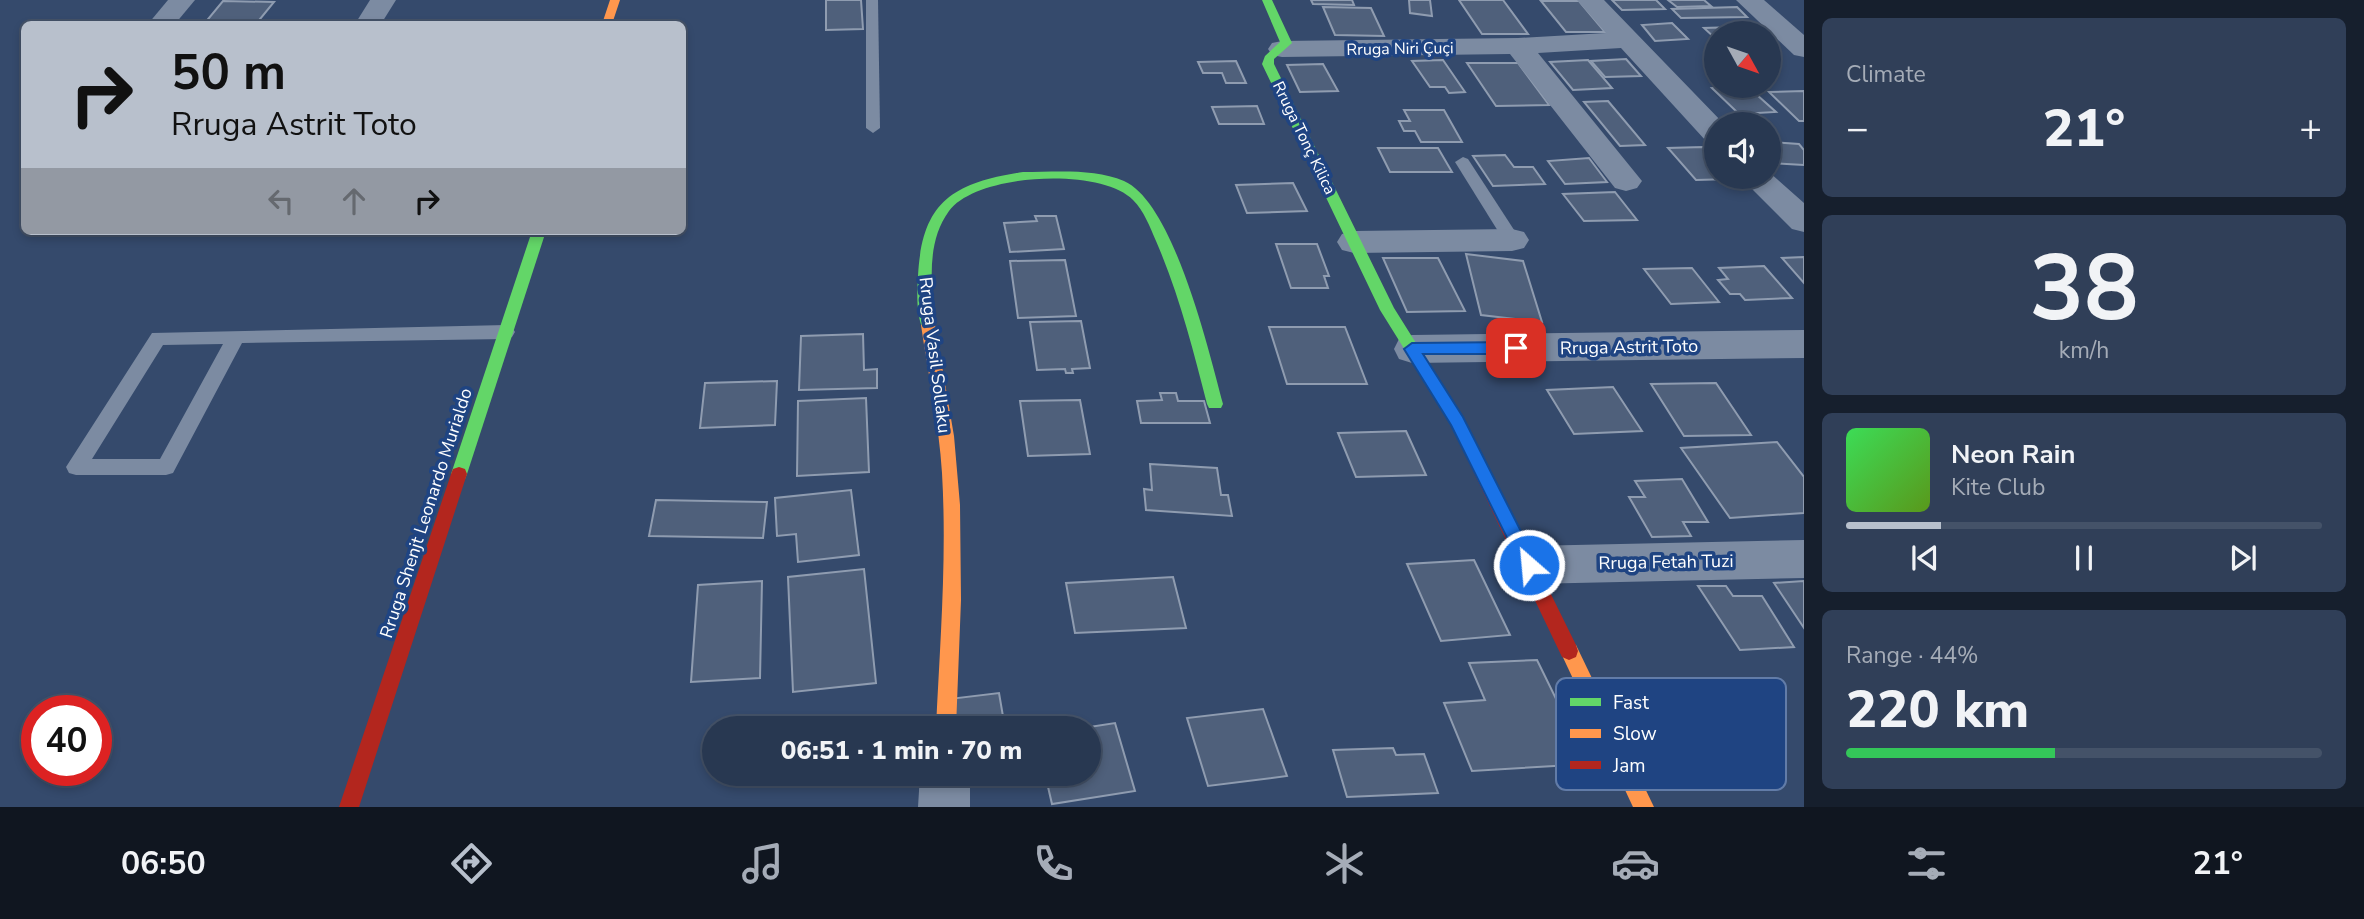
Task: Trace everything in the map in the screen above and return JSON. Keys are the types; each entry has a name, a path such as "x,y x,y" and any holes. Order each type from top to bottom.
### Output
{"street":[{"path":"164,21 182,0"},
{"path":"370,21 383,0"},
{"path":"608,21 615,0"},
{"name":"Rruga Tonç Kilica","path":"1267,0 1286,43 1282,50 1269,58 1268,64 1387,310 1458,422 1583,678"},
{"path":"1590,0 1704,121"},
{"path":"1749,0 1804,49"},
{"name":"Rruga Niri Çuçi","path":"1282,50 1518,46 1626,40"},
{"path":"1518,46 1626,181"},
{"name":"Rruga Vasil Sollaku","path":"946,716 953,559 950,469 923,263 929,238 953,198 969,185 985,180 1025,177 1096,178 1128,187 1138,196 1150,216 1176,268 1216,404"},
{"path":"1769,189 1804,221"},
{"name":"Rruga Shenjt Leonardo Murialdo","path":"349,807 538,235"},
{"path":"1354,242 1512,240"},
{"name":"Rruga Astrit Toto","path":"1412,349 1804,345"},
{"name":"Rruga Fetah Tuzi","path":"1529,565 1804,559"},
{"path":"944,807 945,786"},
{"name":"Rruga Tonç Kilica","path":"1636,790 1644,807"}],"lane":[{"path":"872,0 873,128"},
{"path":"1463,162 1512,240"},
{"path":"236,337 166,467 76,467 158,338 506,332"}],"building":[{"path":"826,0 861,0 863,29 826,30"},
{"path":"1311,0 1352,0 1354,5 1313,4"},
{"path":"1409,0 1430,0 1432,16 1410,13"},
{"path":"1459,0 1503,0 1528,34 1482,34"},
{"path":"1612,0 1656,0 1665,9 1622,10"},
{"path":"1668,0 1704,0 1711,6 1677,7"},
{"path":"223,1 274,2 258,21 206,21"},
{"path":"1541,1 1579,1 1605,32 1566,32"},
{"path":"1323,7 1371,8 1384,36 1335,35"},
{"path":"1737,7 1747,17 1681,18 1672,9"},
{"path":"1672,23 1688,39 1655,41 1642,25"},
{"path":"1626,59 1641,76 1605,77 1591,61"},
{"path":"1443,60 1465,92 1449,93 1445,87 1430,87 1412,61"},
{"path":"1588,60 1612,88 1573,90 1550,62"},
{"path":"1236,61 1246,83 1226,83 1222,73 1203,73 1198,62"},
{"path":"1467,63 1518,63 1549,105 1496,106"},
{"path":"1323,64 1338,91 1300,92 1287,65"},
{"path":"1804,91 1804,121 1799,121 1775,98 1782,98 1782,92"},
{"path":"1722,98 1760,98 1776,112 1737,112"},
{"path":"1608,101 1645,145 1620,146 1584,102"},
{"path":"1257,106 1264,124 1219,124 1212,107"},
{"path":"1404,110 1444,110 1462,142 1421,142 1415,131 1404,131 1399,121 1410,121"},
{"path":"1781,143 1799,144 1804,150 1804,165 1781,164"},
{"path":"1703,147 1704,180 1696,180 1668,148"},
{"path":"1378,148 1438,148 1452,172 1390,172"},
{"path":"1505,155 1514,167 1533,167 1545,184 1493,186 1473,156"},
{"path":"1589,158 1607,182 1565,184 1548,161"},
{"path":"1293,183 1307,211 1247,213 1236,185"},
{"path":"1615,192 1637,220 1584,221 1563,194"},
{"path":"1035,216 1056,216 1064,249 1010,252 1004,223 1037,221"},
{"path":"1276,244 1317,244 1329,276 1324,276 1328,288 1291,288"},
{"path":"1466,254 1523,261 1542,322 1481,315"},
{"path":"1804,257 1804,283 1782,258"},
{"path":"1383,258 1438,258 1465,311 1407,312"},
{"path":"1065,260 1076,316 1018,318 1010,261"},
{"path":"1764,266 1792,298 1745,300 1740,294 1730,294 1718,280 1728,279 1719,268"},
{"path":"1692,268 1719,302 1671,304 1644,269"},
{"path":"1081,321 1090,368 1072,369 1073,373 1066,373 1065,369 1037,370 1030,322"},
{"path":"1269,327 1345,327 1367,384 1287,384"},
{"path":"863,334 864,370 877,369 877,388 799,390 801,336"},
{"path":"777,381 775,425 700,428 705,383"},
{"path":"1716,383 1751,435 1684,436 1651,384"},
{"path":"1613,387 1642,431 1574,434 1547,390"},
{"path":"1160,393 1176,393 1178,401 1204,401 1210,423 1141,423 1137,401 1162,400"},
{"path":"866,398 869,472 797,476 798,401"},
{"path":"1080,400 1090,454 1028,456 1020,401"},
{"path":"1406,431 1426,475 1356,477 1338,433"},
{"path":"1777,442 1804,477 1804,513 1730,518 1681,448"},
{"path":"1150,464 1217,468 1221,495 1228,495 1232,516 1146,510 1144,489 1152,490"},
{"path":"1682,479 1708,522 1683,522 1691,536 1652,537 1629,497 1645,497 1635,481"},
{"path":"851,490 859,555 798,562 796,534 777,536 775,498"},
{"path":"656,500 767,502 763,538 649,536"},
{"path":"1474,560 1510,635 1441,641 1407,564"},
{"path":"864,569 876,683 793,692 788,577"},
{"path":"1173,577 1186,628 1075,633 1066,583"},
{"path":"762,581 760,678 691,682 698,585"},
{"path":"1804,581 1804,628 1774,583"},
{"path":"1698,586 1726,586 1733,596 1762,596 1794,647 1740,650"},
{"path":"1537,660 1556,699 1556,766 1472,771 1444,703 1485,700 1469,663"},
{"path":"999,693 1003,716 951,716 949,699"},
{"path":"1263,709 1287,776 1208,786 1187,718"},
{"path":"1115,723 1135,791 1052,804 1048,786 1101,786 1101,725"},
{"path":"1393,748 1396,755 1424,754 1438,793 1347,797 1333,750"}],"traffic: fast":[{"path":"1267,0 1286,43 1269,58 1268,64 1387,310 1423,367"},
{"path":"928,325 924,286 926,253 933,226 946,206 965,191 990,181 1023,176 1082,177 1112,181 1137,196 1157,228 1184,296 1215,404"},
{"path":"459,474 538,235"}],"traffic: slow":[{"path":"608,21 615,0"},
{"path":"928,325 946,436 952,505 946,716"},
{"path":"1569,651 1582,678"},
{"path":"1636,790 1644,807"}],"traffic: jam":[{"path":"1423,367 1458,422 1569,651"},
{"path":"349,807 459,474"}],"route":[{"path":"1516,348 1412,349 1458,422 1529,565"}]}
